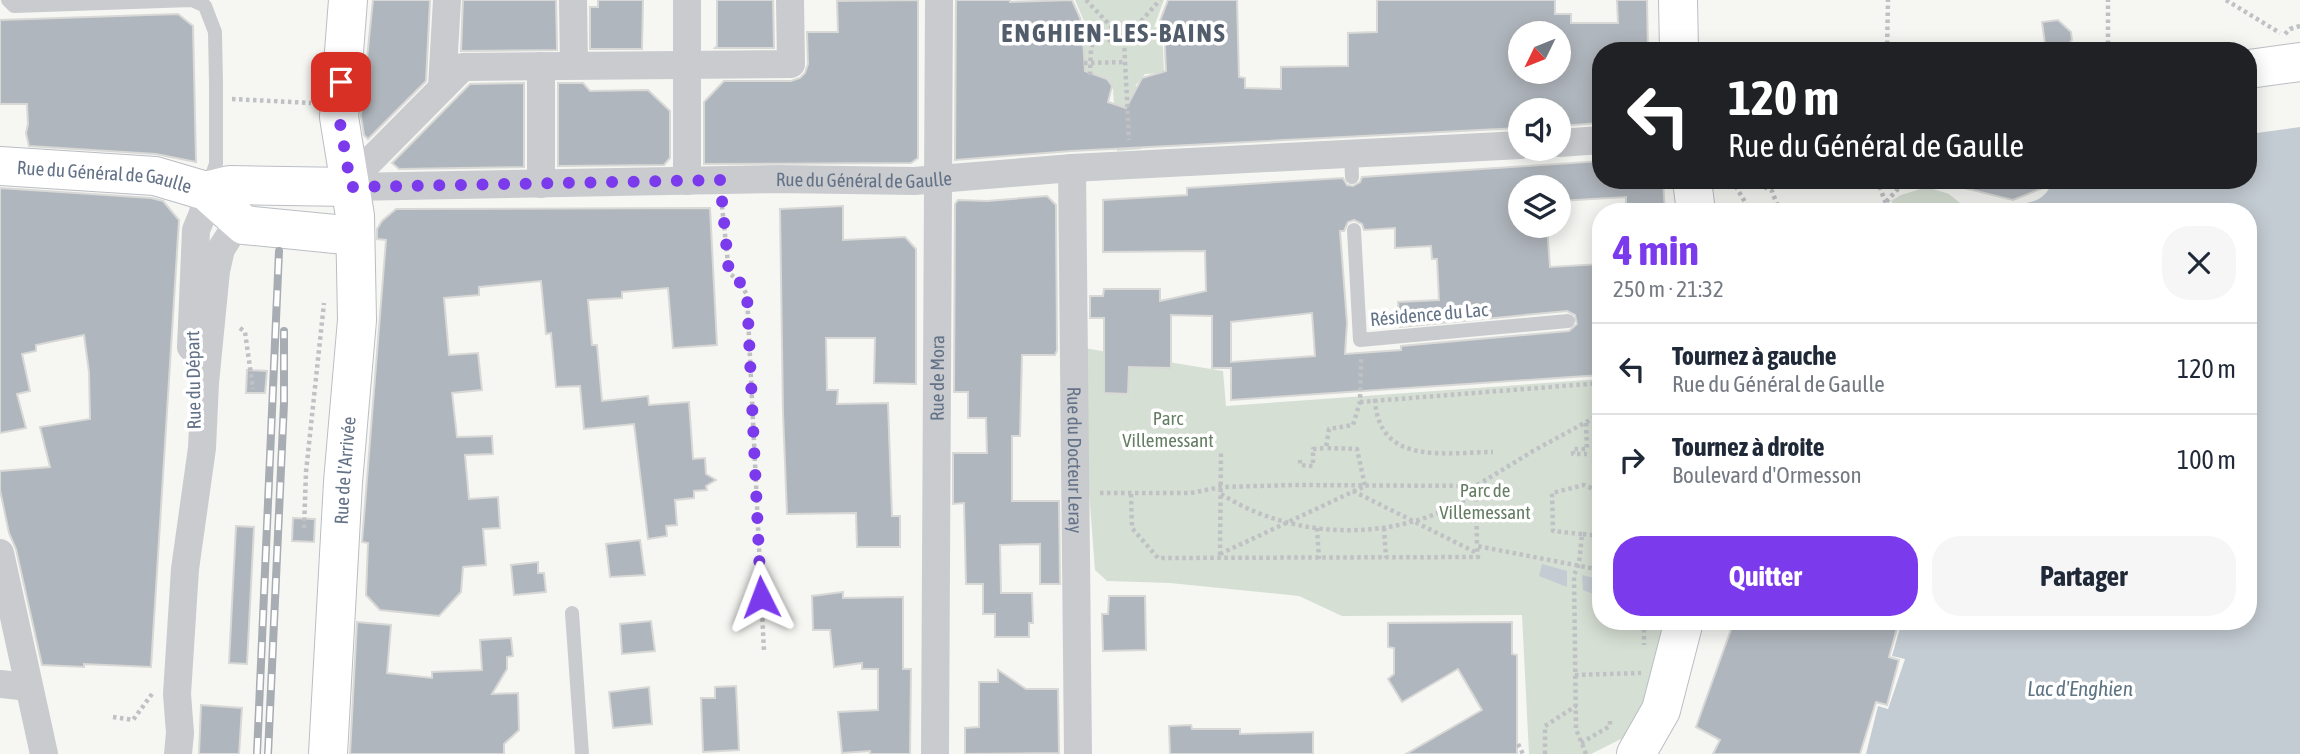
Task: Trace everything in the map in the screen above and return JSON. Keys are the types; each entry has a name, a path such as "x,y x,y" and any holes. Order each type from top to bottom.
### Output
{"main road":[{"path":"302,188 339,111 348,0"},
{"path":"1678,0 1679,42"},
{"path":"2257,65 2292,49"},
{"name":"Rue de l'Arrivée","path":"328,754 342,496 357,320 355,216 358,177 339,111"},
{"name":"Rue du Général de Gaulle","path":"0,166 155,176 244,225"},
{"name":"Rue du Général de Gaulle","path":"204,202 230,185 302,188 358,177"},
{"path":"244,225 355,236"},
{"path":"1636,754 1661,710 1682,630"},
{"path":"1657,754 1677,711 1700,630"}],"street":[{"path":"442,87 447,0"},
{"path":"573,0 574,65"},
{"path":"687,0 687,181"},
{"path":"358,177 464,66 791,64 790,0"},
{"name":"Rue de Mora","path":"935,754 939,0"},
{"path":"541,66 541,184"},
{"path":"1571,142 1592,141"},
{"name":"Rue du Général de Gaulle","path":"358,177 541,184 720,180 937,180 1130,165 1351,166 1508,147"},
{"name":"Rue du Docteur Leray","path":"1072,168 1078,754"},
{"name":"Rue du Départ","path":"204,202 206,231 202,336 205,383"},
{"name":"Rue du Départ","path":"194,507 196,404 190,372 196,230 204,202"},
{"name":"Rue du Départ","path":"178,754 180,733 177,709 185,569 202,448 205,383 221,249 230,235 244,225"},
{"path":"0,553 44,754"},
{"path":"0,684 29,687"},
{"path":"166,754 177,709"}],"lane":[{"path":"8,0 14,6 192,0 205,6 215,32 216,164 204,202"},
{"name":"Résidence du Lac","path":"1354,230 1360,340 1568,321"},
{"path":"572,613 582,754"}],"path":[{"path":"1086,0 1124,40 1130,165"},
{"path":"1090,75 1087,63 1094,40 1124,40 1160,0"},
{"path":"1888,0 1888,42"},
{"path":"2108,0 2108,42"},
{"path":"2226,0 2292,49"},
{"path":"1087,63 1125,62"},
{"path":"216,98 339,111"},
{"path":"720,180 729,273 739,281 747,295 764,652"},
{"path":"1880,189 1885,201 1897,189"},
{"path":"304,528 306,472 324,300"},
{"path":"240,328 245,332 253,389"},
{"path":"1326,448 1329,429 1353,425 1360,402 1360,340"},
{"path":"1360,402 1592,384"},
{"path":"1375,399 1377,415 1387,434 1395,442 1412,451 1493,452"},
{"path":"1076,492 1131,494 1191,493 1221,487 1476,486 1592,419"},
{"path":"1586,423 1587,449 1573,449 1573,454 1587,454"},
{"path":"1300,460 1300,465 1313,466 1313,449 1357,449 1365,486"},
{"path":"1220,557 1221,453"},
{"path":"1592,488 1584,485 1552,493 1553,531 1592,535"},
{"path":"1343,486 1477,553"},
{"path":"1220,557 1365,486"},
{"path":"1131,494 1132,528 1158,558 1478,557 1476,486"},
{"path":"1221,494 1245,508 1288,523 1355,530 1384,528 1414,521 1453,506 1476,493"},
{"path":"1317,528 1319,559"},
{"path":"1384,528 1386,558"},
{"path":"1582,534 1579,564 1574,575 1575,675 1576,729 1586,754"},
{"path":"1477,546 1592,568"},
{"path":"1644,630 1644,654"},
{"path":"1575,675 1632,674"},
{"path":"1545,754 1545,726 1576,706"},
{"path":"1581,743 1610,726 1610,721"},
{"path":"1518,744 1523,754"}],"green space":[{"path":"1075,0 1164,0 1154,27 1162,27 1164,73 1145,74 1136,85 1141,149 1117,151 1113,89 1104,77 1085,75 1083,36 1090,35"},
{"path":"1920,189 1933,189 1949,194 1960,203 1891,201"},
{"name":"Parc de Villemessant","path":"1078,347 1223,371 1226,406 1592,380 1592,630 1678,630 1661,673 1627,736 1591,754 1529,754 1522,615 1342,616 1299,596 1170,583 1107,581 1095,570"}],"water":[{"name":"Lac d'Enghien","path":"2300,127 2300,754 1866,754 1878,706 1888,709 1905,659 1892,656 1899,630 2257,630 2257,203 2025,203 2039,199 2048,189 2257,189 2257,133"},
{"path":"1542,564 1567,571 1567,587 1539,576"},
{"path":"1582,575 1592,578 1592,594 1583,590"}],"building":[{"path":"373,0 430,0 426,81 368,139 364,135 361,116"},
{"path":"463,0 556,0 557,50 461,51"},
{"path":"598,0 643,0 642,49 590,49 590,7 598,7"},
{"path":"717,0 773,0 774,48 715,48"},
{"path":"918,0 918,158 911,163 704,164 704,102 724,81 791,81 800,78 808,64 807,32 838,32 837,1"},
{"path":"956,0 1072,0 1089,38 1083,39 1085,71 1107,79 1112,86 1108,102 1126,108 1142,78 1166,71 1164,26 1158,26 1168,0 1237,0 1239,77 1245,78 1245,88 1281,89 1281,67 1348,66 1348,33 1377,32 1377,0 1555,0 1555,14 1571,14 1571,21 1508,21 1508,84 1572,84 1572,23 1618,23 1617,0 1647,0 1648,42 1592,42 1592,124 1571,125 1571,98 1508,98 1508,129 1071,151 955,160"},
{"path":"178,14 193,26 196,162 156,154 29,146 26,133 27,104 0,104 0,20"},
{"path":"2058,20 2071,32 2072,40 2045,42 2042,22"},
{"path":"524,83 524,167 399,169 392,163 470,84"},
{"path":"558,83 583,83 590,91 648,90 670,111 670,158 664,165 558,166"},
{"path":"1592,162 1592,189 1664,189 1664,203 1626,203 1626,197 1571,200 1571,175 1508,175 1508,238 1548,238 1550,267 1592,265 1592,376 1231,400 1231,368 1212,368 1212,316 1171,315 1171,368 1129,367 1128,394 1104,393 1104,318 1090,318 1090,296 1103,296 1104,289 1160,289 1160,301 1206,291 1205,251 1103,252 1103,200 1187,195 1187,188 1343,178 1347,185 1353,186 1360,182 1362,177","holes":["1354,220 1362,224 1364,230 1395,228 1395,248 1431,246 1432,259 1437,259 1439,300 1398,302 1400,327 1567,311 1575,315 1577,324 1569,331 1401,346 1401,350 1345,354 1347,323 1340,231 1344,231 1348,222","1312,313 1315,356 1231,362 1231,322"]},
{"path":"0,188 151,198 163,201 179,220 151,667 42,665 16,549 9,533 0,490 0,471 50,467 40,427 90,419 89,372 84,335 36,345 36,351 22,354 30,391 17,394 26,428 0,433"},
{"path":"1968,189 2040,189 2013,200"},
{"path":"1047,196 1056,205 1057,350 1055,355 1022,355 1020,436 1012,436 1012,501 1059,501 1060,584 1040,584 1040,544 1000,545 1001,593 1032,593 1033,623 1029,623 1029,637 995,637 995,614 983,614 983,584 966,584 964,503 953,504 953,453 987,453 986,418 968,418 968,392 954,392 955,204 958,200 987,201"},
{"path":"843,206 843,240 905,237 916,249 916,384 874,383 875,338 826,338 827,390 838,390 837,404 888,403 892,516 900,516 900,547 857,547 856,513 787,514 780,209"},
{"path":"710,208 717,345 673,348 668,288 622,292 622,298 588,300 592,345 597,345 602,401 648,396 649,405 689,402 693,459 705,458 706,474 716,480 706,486 707,490 694,491 694,498 675,500 677,525 666,526 667,536 648,539 634,424 584,429 580,386 556,387 551,333 546,334 541,281 479,287 479,295 444,298 449,355 478,353 482,390 452,393 457,437 492,436 493,454 465,455 469,499 498,497 500,528 483,529 486,565 463,567 461,592 439,616 380,610 366,595 368,543 362,542 386,240 377,239 377,229 382,221 396,209"},
{"path":"247,370 267,371 265,393 246,393"},
{"path":"293,518 315,519 314,542 292,541"},
{"path":"236,526 254,527 247,664 229,663"},
{"path":"640,540 645,575 610,577 606,544"},
{"path":"538,562 538,573 544,573 546,592 514,595 511,565"},
{"path":"843,592 843,598 903,597 903,669 911,669 910,754 870,754 870,751 842,753 838,712 878,710 878,669 862,669 862,663 834,667 830,630 813,630 812,596"},
{"path":"1109,596 1145,596 1146,650 1103,651 1102,614 1108,614"},
{"path":"651,621 655,651 622,654 620,624"},
{"path":"357,622 391,625 387,673 432,678 432,672 482,670 480,640 511,638 513,656 507,657 507,669 492,694 518,693 519,730 504,744 504,754 350,754"},
{"path":"1512,622 1512,654 1517,655 1517,754 1406,754 1482,710 1458,669 1402,702 1388,679 1394,674 1394,648 1388,647 1388,623"},
{"path":"1731,630 1896,630 1889,657 1899,660 1887,705 1876,702 1860,754 1713,754 1720,740 1696,727"},
{"path":"998,670 1026,689 1058,689 1059,753 965,754 965,728 979,727 979,682 998,682"},
{"path":"736,686 739,750 703,752 701,698 715,698 715,687"},
{"path":"649,687 652,724 613,728 609,692"},
{"path":"201,705 242,708 239,754 199,754"},
{"path":"1191,725 1192,729 1240,729 1240,734 1313,732 1313,754 1170,754 1169,726"}],"railway":[{"path":"257,754 279,251"},
{"path":"268,754 284,403 284,331"}],"district":[{"name":"ENGHIEN-LES-BAINS","path":"1114,33"}],"route":[{"path":"341,82 339,117 351,187 720,180 729,273 739,281 747,295 761,597"}],"park label":[{"name":"Parc Villemessant","path":"1168,429"}]}
